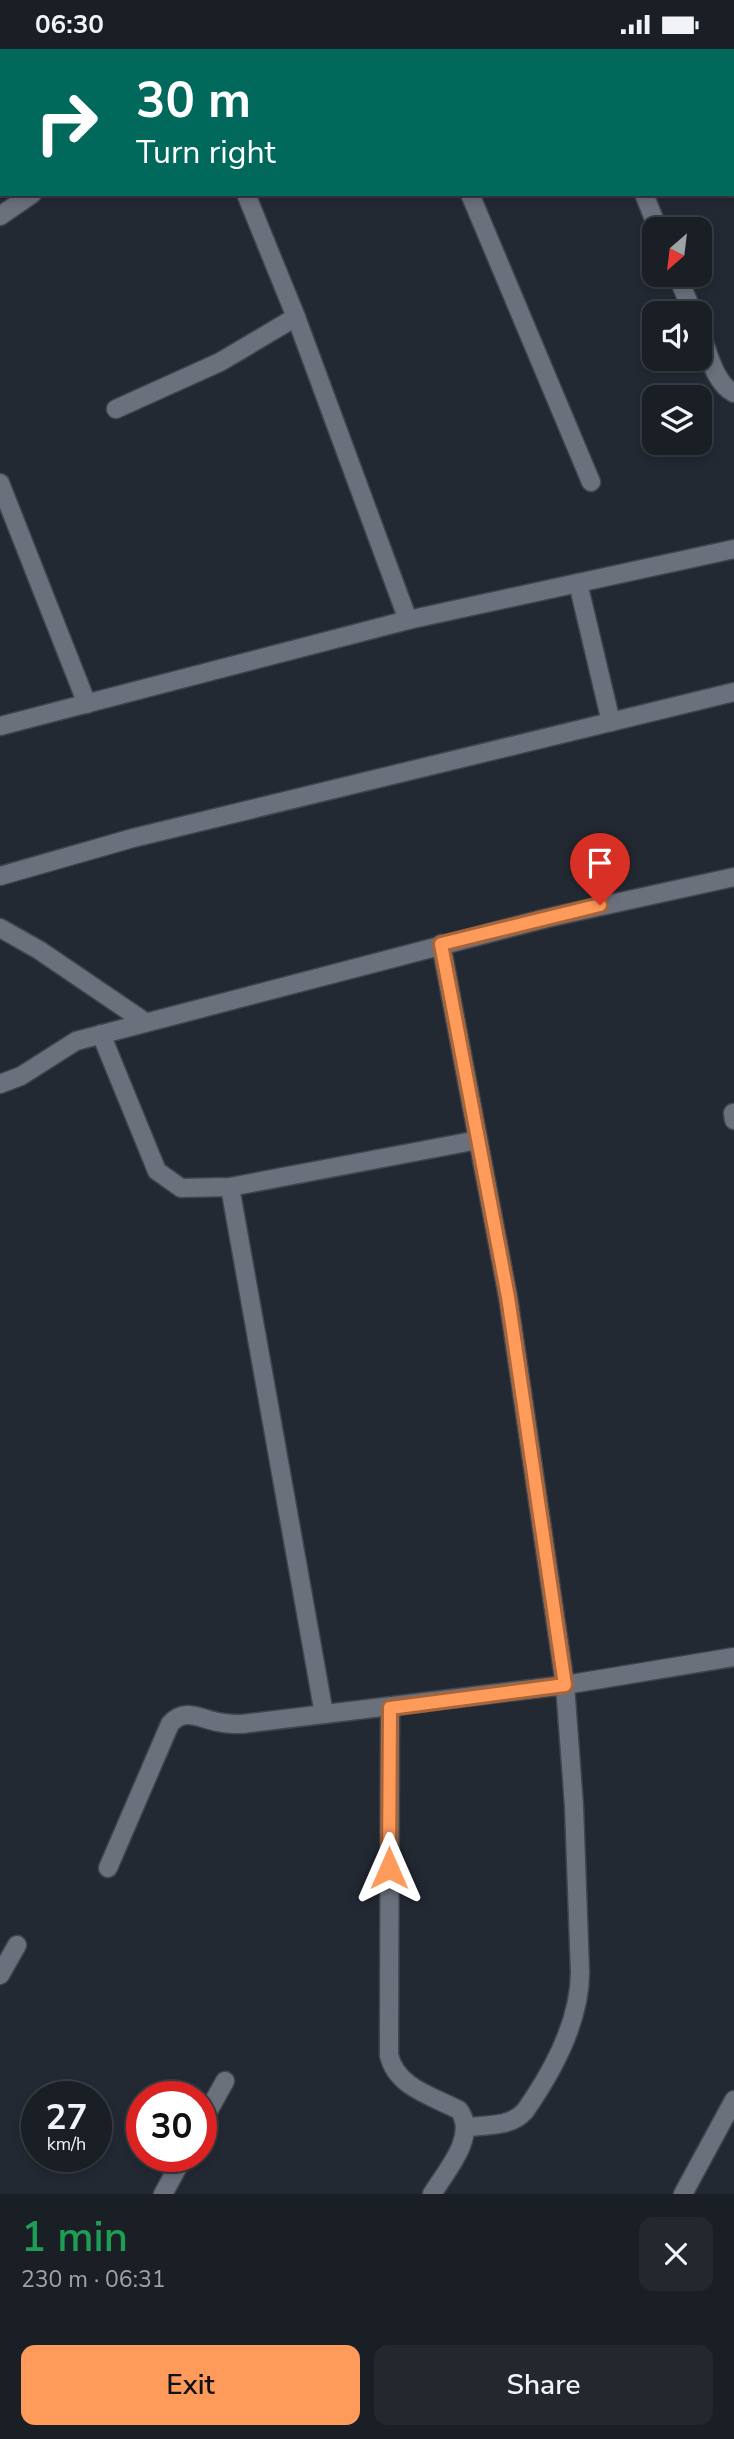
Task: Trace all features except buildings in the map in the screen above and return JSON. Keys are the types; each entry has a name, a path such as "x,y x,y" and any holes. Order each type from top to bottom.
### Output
{"street":[{"path":"0,216 29,196"},
{"path":"247,196 296,317 408,620"},
{"path":"471,196 591,482"},
{"path":"645,196 653,217"},
{"path":"116,409 220,362 296,317"},
{"path":"712,361 720,381 734,393"},
{"path":"0,483 87,704"},
{"path":"0,726 408,620 734,549"},
{"path":"578,583 611,722"},
{"path":"0,876 134,838 734,692"},
{"path":"0,1084 21,1076 76,1041 441,944 734,877"},
{"path":"0,928 38,950 145,1022"},
{"path":"441,944 508,1297 565,1685 574,1806 580,1991 564,2045 525,2111 518,2119 507,2123 466,2127"},
{"path":"101,1034 157,1171 181,1188 230,1187 478,1140"},
{"path":"230,1187 324,1714"},
{"path":"108,1868 170,1724 185,1714 218,1722 242,1724 565,1685 734,1657"},
{"path":"390,1708 388,2055 391,2065 403,2081 459,2110 466,2127 463,2142 432,2194"},
{"path":"0,1975 17,1945"},
{"path":"217,2095 225,2081"},
{"path":"688,2192 734,2100"},
{"path":"163,2194 175,2172"}],"route":[{"path":"389,1868 390,1708 565,1685 508,1297 441,944 600,905"}]}
